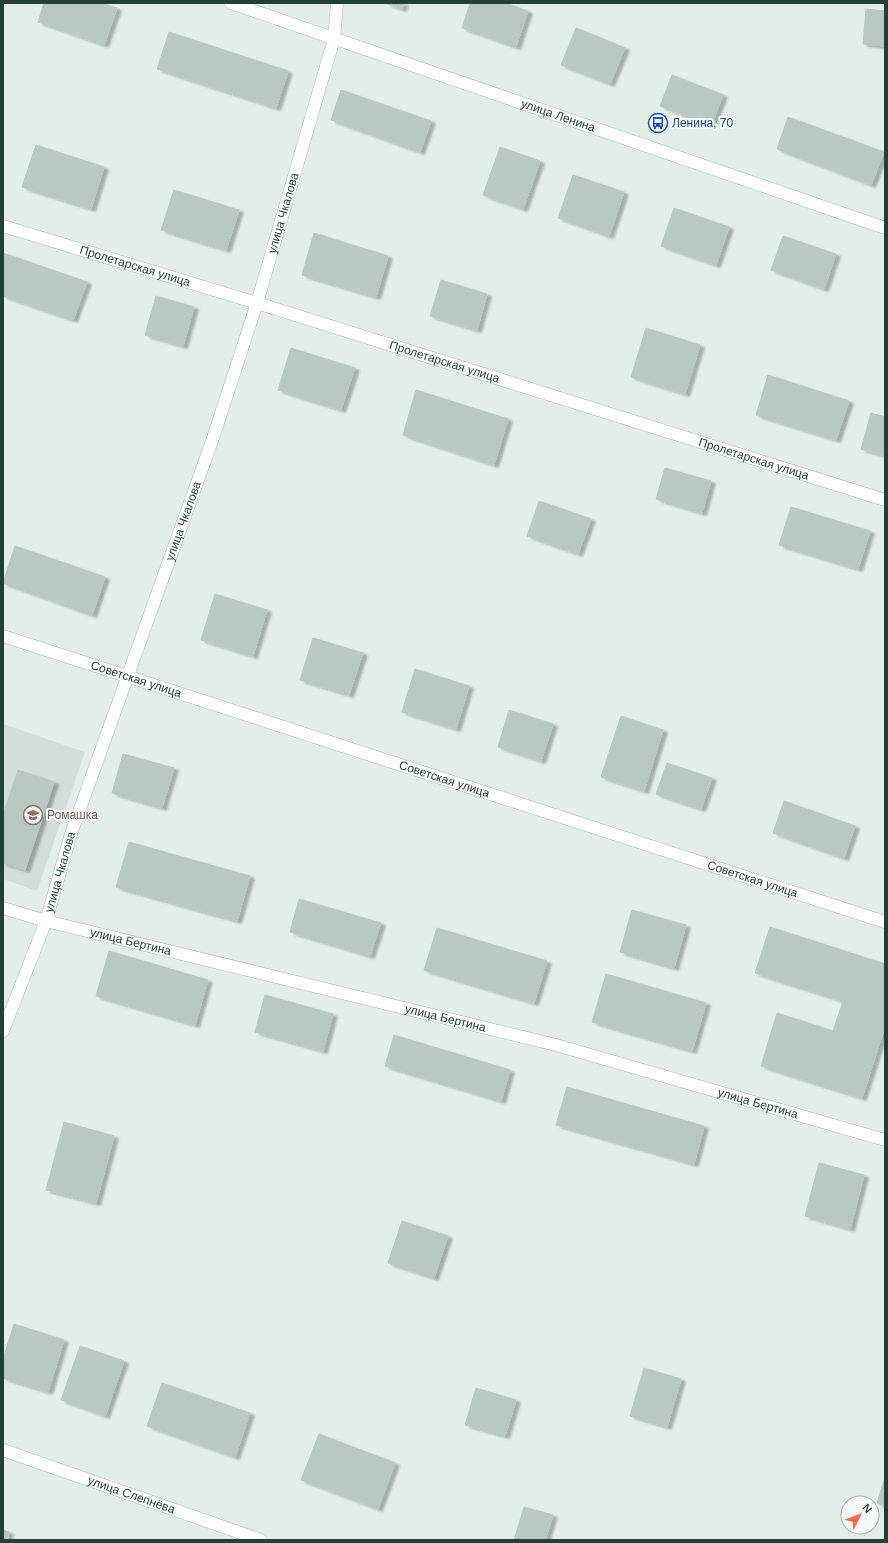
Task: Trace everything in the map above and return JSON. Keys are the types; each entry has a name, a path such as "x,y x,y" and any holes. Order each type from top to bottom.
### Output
{"street":[{"name":"улица Ленина","path":"231,3 885,228"},
{"name":"улица Чкалова","path":"3,1031 46,921 71,834 126,677 212,441 257,303 334,39 337,3"},
{"name":"Пролетарская улица","path":"3,226 257,303 885,500"},
{"name":"Советская улица","path":"3,636 885,922"},
{"name":"улица Бертина","path":"3,908 46,921 556,1045 885,1140"},
{"name":"улица Слепнёва","path":"3,1450 261,1540"}],"shaded area":[{"name":"Ромашка","path":"3,724 85,752 37,891 3,879"}],"building":[{"path":"44,3 100,3 117,8 104,45 38,22"},
{"path":"385,3 404,3 402,9"},
{"path":"470,3 505,3 528,11 516,47 462,28"},
{"path":"866,9 885,11 885,46 863,44"},
{"path":"576,28 625,48 610,84 561,65"},
{"path":"169,32 288,71 276,108 157,69"},
{"path":"672,75 723,95 711,126 660,106"},
{"path":"341,90 431,121 420,152 331,120"},
{"path":"788,117 884,152 871,185 777,149"},
{"path":"36,145 104,167 91,209 22,187"},
{"path":"500,147 540,161 523,209 483,195"},
{"path":"573,175 624,192 609,236 558,218"},
{"path":"174,190 239,210 226,250 161,230"},
{"path":"674,208 729,227 716,265 661,246"},
{"path":"314,233 388,256 376,297 302,275"},
{"path":"783,236 836,254 824,289 771,270"},
{"path":"3,253 87,282 73,320 3,296"},
{"path":"441,280 487,294 477,330 430,316"},
{"path":"156,296 194,307 183,346 145,335"},
{"path":"646,328 700,345 685,394 631,377"},
{"path":"291,348 355,368 341,410 278,390"},
{"path":"768,375 849,401 836,440 756,415"},
{"path":"416,390 508,419 494,465 403,435"},
{"path":"871,413 885,417 885,456 861,449"},
{"path":"665,468 711,481 702,513 656,499"},
{"path":"539,501 591,519 578,554 527,536"},
{"path":"791,507 870,531 858,569 779,545"},
{"path":"15,546 105,577 92,615 3,583"},
{"path":"215,594 267,610 253,656 201,640"},
{"path":"313,638 363,653 349,695 300,680"},
{"path":"415,669 469,686 456,729 402,712"},
{"path":"509,710 553,724 541,761 498,747"},
{"path":"621,716 663,730 644,791 601,777"},
{"path":"123,754 174,768 162,808 112,793"},
{"path":"667,763 712,778 701,809 656,794"},
{"path":"18,770 54,782 25,870 3,863 3,815"},
{"path":"784,801 855,826 844,858 773,833"},
{"path":"129,842 250,876 237,921 116,887"},
{"path":"299,899 381,923 370,956 290,932"},
{"path":"632,910 686,925 674,968 620,952"},
{"path":"770,927 885,964 885,1026 862,1098 761,1066 777,1013 833,1031 843,1001 755,973"},
{"path":"437,928 547,961 534,1003 424,970"},
{"path":"109,951 208,980 195,1025 96,996"},
{"path":"606,974 706,1003 692,1051 592,1022"},
{"path":"265,995 333,1014 323,1051 255,1032"},
{"path":"394,1035 510,1070 501,1101 385,1066"},
{"path":"567,1087 704,1126 694,1164 556,1125"},
{"path":"64,1122 114,1136 96,1203 46,1190"},
{"path":"819,1163 864,1175 850,1229 805,1216"},
{"path":"402,1221 448,1236 434,1278 388,1263"},
{"path":"14,1324 64,1340 48,1392 3,1378 3,1359"},
{"path":"80,1346 124,1361 105,1416 61,1400"},
{"path":"644,1368 681,1379 667,1427 630,1416"},
{"path":"162,1383 250,1413 235,1457 147,1426"},
{"path":"476,1388 516,1400 505,1436 465,1425"},
{"path":"319,1434 395,1463 378,1509 301,1480"},
{"path":"885,1477 885,1506 880,1504 879,1495"},
{"path":"524,1507 553,1515 545,1540 514,1540"},
{"path":"3,1530 9,1532 7,1540 3,1540"}],"place":[{"name":"Ленина, 70","path":"658,123"},
{"name":"Ромашка","path":"33,815"}]}
